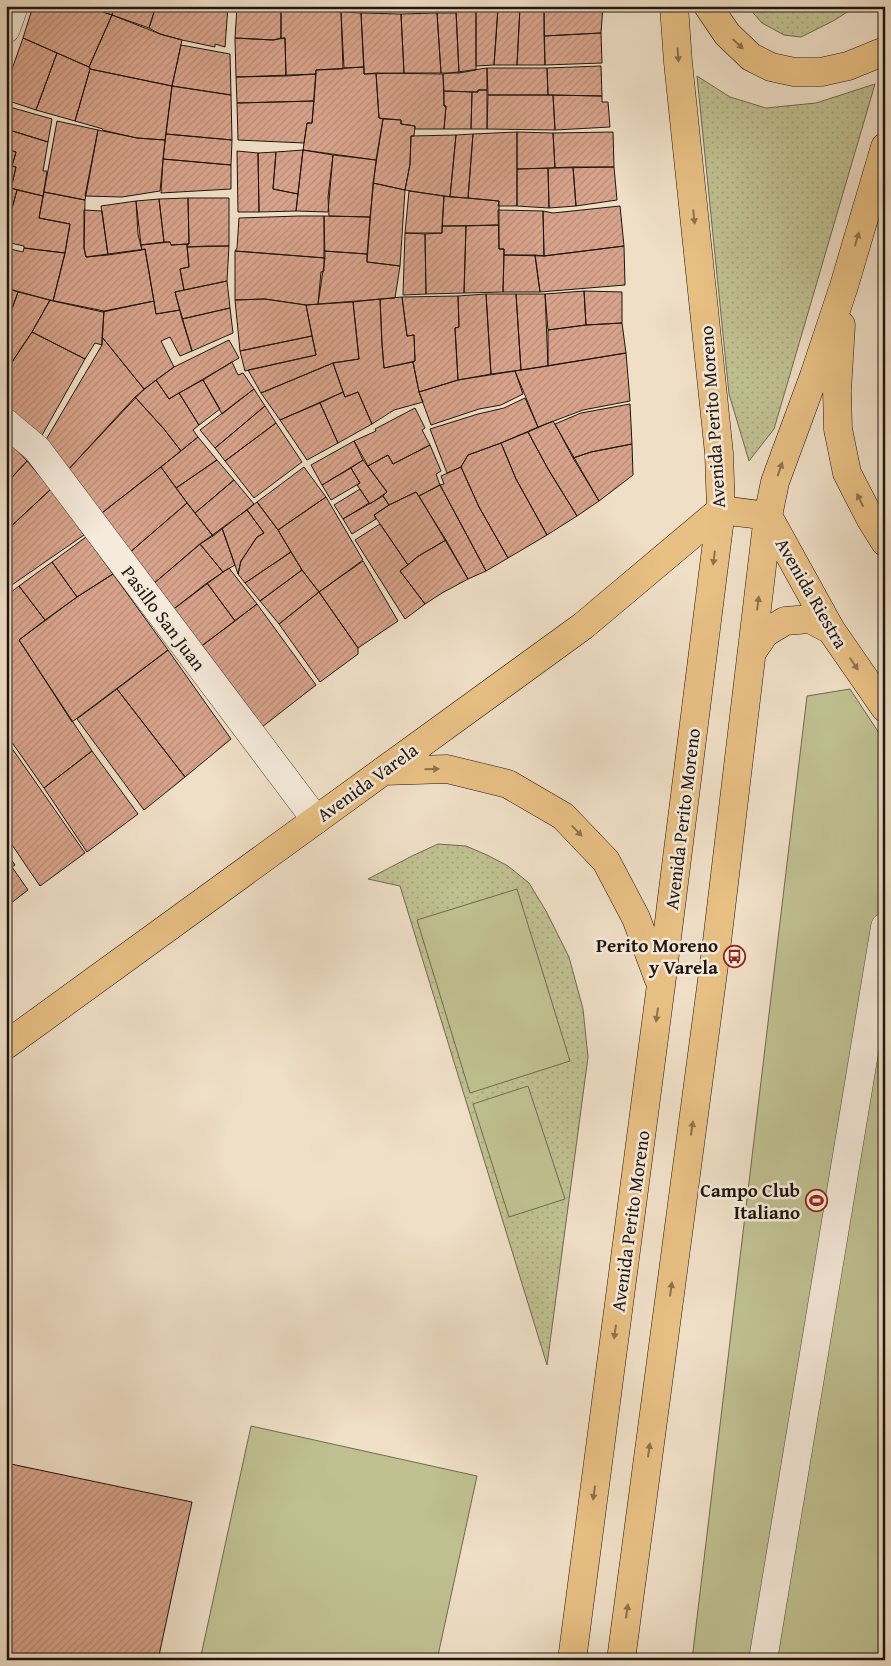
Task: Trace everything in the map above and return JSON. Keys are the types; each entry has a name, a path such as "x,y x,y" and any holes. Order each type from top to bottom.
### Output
{"main road":[{"name":"Avenida Perito Moreno","path":"572,1660 661,985 721,510 719,453 678,62 674,6"},
{"path":"708,6 727,34 751,57 771,67 794,72 821,72 848,66 885,51"},
{"path":"621,1660 716,950 768,516 775,482 814,376 844,286 885,147"},
{"path":"844,286 837,391 838,429 847,473 870,518 885,542"},
{"name":"Avenida Riestra","path":"721,510 768,516 831,630 885,708"},
{"name":"Avenida Varela","path":"6,1045 583,626 721,510"},
{"path":"752,652 765,633 785,621 810,619 831,630"},
{"path":"383,771 447,769 464,773 508,784 563,816 606,861 636,918 661,985"}],"lane":[{"path":"6,29 14,6"},
{"name":"Pasillo San Juan","path":"6,423 37,449 316,820"},
{"path":"762,1660 885,927"}],"green space":[{"path":"747,6 857,6 801,37 784,35 762,23"},
{"path":"697,76 730,97 766,108 816,103 875,84 774,429 749,461 729,394"},
{"name":"Campo Club Italiano","path":"850,689 885,742 885,1660 692,1660 807,696"},
{"path":"438,844 466,846 487,855 508,866 529,883 546,911 569,957 583,1009 588,1057 547,1365 400,886 368,879"},
{"path":"517,889 570,1061 470,1093 417,920"},
{"path":"528,1086 565,1199 509,1217 473,1104"},
{"path":"251,1426 477,1476 437,1660 200,1660"}],"building":[{"path":"33,6 85,6 112,15 89,67 23,38"},
{"path":"85,6 114,6 112,15"},
{"path":"114,6 156,6 149,28 112,15"},
{"path":"156,6 228,6 225,47 215,44 215,47 182,40 160,34 149,28"},
{"path":"237,6 281,7 281,38 273,40 235,38"},
{"path":"391,6 391,9 361,7"},
{"path":"391,6 412,6 412,10 391,9"},
{"path":"412,6 453,6 453,9 418,11 412,10"},
{"path":"453,6 503,6 503,7 453,9"},
{"path":"603,6 601,33 544,36 544,8"},
{"path":"281,7 341,12 343,69 316,70 316,74 286,76 285,38 281,38"},
{"path":"520,7 544,8 545,65 517,65"},
{"path":"520,7 517,65 494,65 498,8"},
{"path":"476,8 476,70 459,73 456,9"},
{"path":"476,8 498,8 494,65 476,66"},
{"path":"341,12 361,13 364,67 344,68"},
{"path":"361,13 401,14 404,73 364,74"},
{"path":"437,13 441,73 404,73 401,14"},
{"path":"437,13 456,13 459,73 441,73"},
{"path":"112,15 160,34 182,40 172,86 90,69 89,67"},
{"path":"601,33 602,63 545,65 544,36"},
{"path":"23,38 57,53 36,110 6,100 6,86"},
{"path":"235,38 273,40 285,38 286,76 236,77"},
{"path":"181,45 230,54 231,95 172,86"},
{"path":"57,53 90,69 75,121 36,110"},
{"path":"601,66 602,96 548,95 547,68"},
{"path":"364,67 364,74 376,73 379,118 383,119 376,160 303,150 307,123 312,123 316,70"},
{"path":"487,68 547,68 548,95 488,95"},
{"path":"487,68 487,90 478,90 478,92 444,91 443,74"},
{"path":"90,69 172,86 165,140 137,138 102,130 75,121"},
{"path":"376,73 443,74 444,106 446,106 444,129 415,129 415,126 401,124 401,120 379,118"},
{"path":"316,74 314,101 237,103 236,77"},
{"path":"172,86 231,95 232,140 166,134"},
{"path":"478,90 487,90 487,129 471,129 472,92 478,92"},
{"path":"444,91 472,92 471,129 444,129 446,106 444,106"},
{"path":"488,95 553,95 555,130 487,129"},
{"path":"553,95 602,96 602,102 608,102 610,127 555,130"},
{"path":"314,101 312,123 307,123 304,143 238,140 237,103"},
{"path":"6,106 52,119 48,142 6,129"},
{"path":"383,119 401,120 401,124 415,126 414,136 411,136 410,164 405,190 373,183"},
{"path":"57,121 98,130 85,200 44,192"},
{"path":"6,129 48,142 43,171 47,171 43,196 11,188 16,167 12,166 16,152 6,149"},
{"path":"98,130 137,138 165,140 160,191 122,197 85,196"},
{"path":"517,132 517,206 498,206 499,201 468,198 473,134"},
{"path":"517,132 553,133 555,168 517,169"},
{"path":"613,132 614,167 555,168 553,133"},
{"path":"166,134 232,140 231,165 163,159"},
{"path":"473,134 468,198 450,197 456,135"},
{"path":"456,135 450,197 405,190 410,164 411,136"},
{"path":"6,149 16,152 12,166 16,167 11,188 17,190 12,208 6,206"},
{"path":"303,150 333,155 328,212 296,211"},
{"path":"303,150 298,194 273,189 276,152"},
{"path":"237,151 258,153 259,212 238,212"},
{"path":"276,152 273,189 298,194 296,211 259,212 258,153"},
{"path":"333,155 376,160 370,217 329,216 328,197"},
{"path":"163,159 231,165 231,189 161,193"},
{"path":"573,167 614,167 617,200 576,206"},
{"path":"573,167 576,206 549,208 548,168"},
{"path":"548,168 549,208 517,206 517,169"},
{"path":"373,183 405,190 400,266 367,262"},
{"path":"17,190 43,196 39,218 70,224 65,253 24,248 24,246 6,242 6,231"},
{"path":"409,191 444,196 442,233 405,233"},
{"path":"44,192 85,200 84,248 86,257 145,249 154,301 103,312 53,301 70,224 39,218"},
{"path":"444,196 499,201 499,225 442,226"},
{"path":"188,198 229,198 229,246 187,247 187,244 189,244"},
{"path":"188,198 189,244 171,245 170,242 164,242 159,199"},
{"path":"159,199 164,242 141,245 136,201"},
{"path":"136,201 138,234 142,250 108,255 101,206"},
{"path":"620,206 624,246 544,256 543,211 553,213"},
{"path":"84,210 102,211 108,255 86,257 84,248"},
{"path":"498,210 543,211 544,256 504,255 504,249 499,249"},
{"path":"6,212 11,214 6,231"},
{"path":"324,216 325,258 235,251 237,248 239,218"},
{"path":"324,216 370,217 367,254 324,251"},
{"path":"499,225 499,249 504,249 503,292 464,293 466,226"},
{"path":"442,226 466,226 464,293 426,294 425,234 442,233"},
{"path":"405,233 425,234 426,294 403,295"},
{"path":"170,242 171,245 187,244 189,267 180,269 184,290 175,292 180,310 156,314 145,249 142,250 141,245"},
{"path":"229,246 227,281 184,290 180,269 189,267 187,247"},
{"path":"624,246 625,285 540,292 535,255 544,256"},
{"path":"6,248 23,252 24,248 65,253 53,301 6,288"},
{"path":"235,251 325,258 318,304 306,305 265,299 235,300"},
{"path":"324,251 367,254 367,262 400,266 395,298 318,304 321,272 324,271"},
{"path":"504,255 535,255 540,292 503,292"},
{"path":"227,281 230,308 182,319 175,292"},
{"path":"6,288 18,292 6,326"},
{"path":"584,291 622,292 622,323 586,325"},
{"path":"584,291 586,325 548,330 545,294"},
{"path":"18,292 50,300 32,332 6,371 6,326"},
{"path":"486,294 516,294 521,370 491,374"},
{"path":"486,294 491,374 458,380 455,328 459,327 458,296"},
{"path":"516,294 545,294 548,366 521,370"},
{"path":"458,296 459,327 455,328 458,380 419,392 413,362 415,361 414,335 407,336 402,297"},
{"path":"402,297 407,336 414,335 415,361 384,368 380,299"},
{"path":"265,299 306,305 312,336 240,351 235,300"},
{"path":"380,299 384,368 413,362 423,402 394,410 372,424 358,392 345,397 333,363 359,359 353,302"},
{"path":"50,300 104,311 102,345 95,343 85,359 32,332"},
{"path":"154,301 156,314 180,310 192,351 180,356 170,337 161,341 174,367 144,389 102,337 104,311"},
{"path":"353,302 359,359 333,363 261,393 248,370 316,355 306,305"},
{"path":"230,308 233,333 192,351 182,319"},
{"path":"622,323 626,353 548,366 548,330"},
{"path":"32,332 85,359 41,437 6,407 6,371"},
{"path":"312,336 316,355 245,371 240,351"},
{"path":"102,337 144,389 66,472 44,443 102,345"},
{"path":"229,340 239,358 169,399 156,380 174,367"},
{"path":"626,353 630,401 583,410 538,427 515,371"},
{"path":"232,362 238,375 243,373 254,389 222,414 203,380"},
{"path":"333,363 343,392 280,420 261,393"},
{"path":"515,371 523,394 501,405 479,409 431,425 419,392 458,380"},
{"path":"156,380 169,399 179,393 199,425 193,430 198,437 181,451 135,397"},
{"path":"203,380 220,409 199,425 179,393"},
{"path":"254,389 265,406 215,448 200,430"},
{"path":"343,392 345,397 358,392 372,424 338,443 320,403"},
{"path":"135,397 181,451 98,516 66,472"},
{"path":"525,398 538,427 468,455 461,467 447,473 430,429 504,408"},
{"path":"320,403 338,443 307,460 280,420"},
{"path":"630,404 632,444 591,452 573,458 555,424 581,413"},
{"path":"265,406 276,423 225,461 215,448"},
{"path":"415,408 425,428 422,430 430,445 393,464 388,455 368,466 354,441 376,431 375,429"},
{"path":"553,421 599,501 577,516 528,432"},
{"path":"276,423 302,462 254,498 225,461"},
{"path":"528,432 577,516 547,535 516,479 501,443"},
{"path":"198,437 217,460 176,488 161,467"},
{"path":"6,438 27,461 6,484"},
{"path":"354,441 363,460 322,485 311,465"},
{"path":"501,443 516,479 547,535 508,558 479,507 461,467 468,455"},
{"path":"632,444 633,475 599,501 573,458 591,452"},
{"path":"430,445 441,471 436,474 440,485 419,496 416,492 389,505 383,496 387,492 368,466 388,455 393,464"},
{"path":"217,460 234,480 195,513 176,488"},
{"path":"363,460 387,492 370,504 357,485 360,483 351,468"},
{"path":"27,461 51,489 6,531 6,484"},
{"path":"161,467 187,503 128,554 98,516"},
{"path":"304,467 326,497 278,530 257,502"},
{"path":"461,467 479,507 508,558 486,571 440,485 444,484 441,476"},
{"path":"351,468 360,483 331,500 322,485"},
{"path":"234,480 254,504 213,536 195,513"},
{"path":"440,485 486,571 468,579 419,496"},
{"path":"51,489 84,535 6,589 6,531"},
{"path":"360,489 369,503 343,519 334,505"},
{"path":"416,492 446,540 417,557 408,565 374,515 389,505"},
{"path":"383,496 389,505 374,515 376,519 352,534 343,519"},
{"path":"326,497 363,560 319,592 302,570 278,530"},
{"path":"257,502 278,530 291,552 245,583 238,574 241,561 257,537 264,533 247,510"},
{"path":"187,503 213,536 200,544 152,585 128,554"},
{"path":"247,510 264,533 257,537 241,561 238,574 222,528"},
{"path":"380,524 408,565 400,571 425,604 405,619 355,540"},
{"path":"222,528 235,565 223,572 200,544"},
{"path":"86,537 113,574 77,597 52,562"},
{"path":"446,540 468,579 425,604 400,571 417,557"},
{"path":"200,544 223,572 171,611 152,585"},
{"path":"291,552 302,570 260,601 245,583"},
{"path":"363,561 398,621 358,648 319,592"},
{"path":"52,562 77,597 45,620 19,586"},
{"path":"229,568 257,604 235,621 207,583"},
{"path":"302,570 319,592 279,624 260,601"},
{"path":"113,574 168,650 72,722 19,640 77,597"},
{"path":"207,583 235,621 199,648 171,611"},
{"path":"19,586 45,620 19,640 92,751 44,788 6,734 6,596"},
{"path":"319,592 358,648 358,654 320,682 279,624"},
{"path":"257,604 316,685 262,727 199,648"},
{"path":"168,650 231,739 185,777 117,689"},
{"path":"117,689 185,777 144,810 77,719"},
{"path":"6,734 12,742 9,744 85,853 40,886 6,836"},
{"path":"92,751 138,814 87,852 44,788"},
{"path":"6,852 15,865 12,867 28,890 6,907"},
{"path":"6,1463 192,1502 158,1660 6,1660"}],"place":[{"name":"Perito Moreno y Varela","path":"734,956"},
{"name":"Campo Club Italiano","path":"816,1201"}]}
